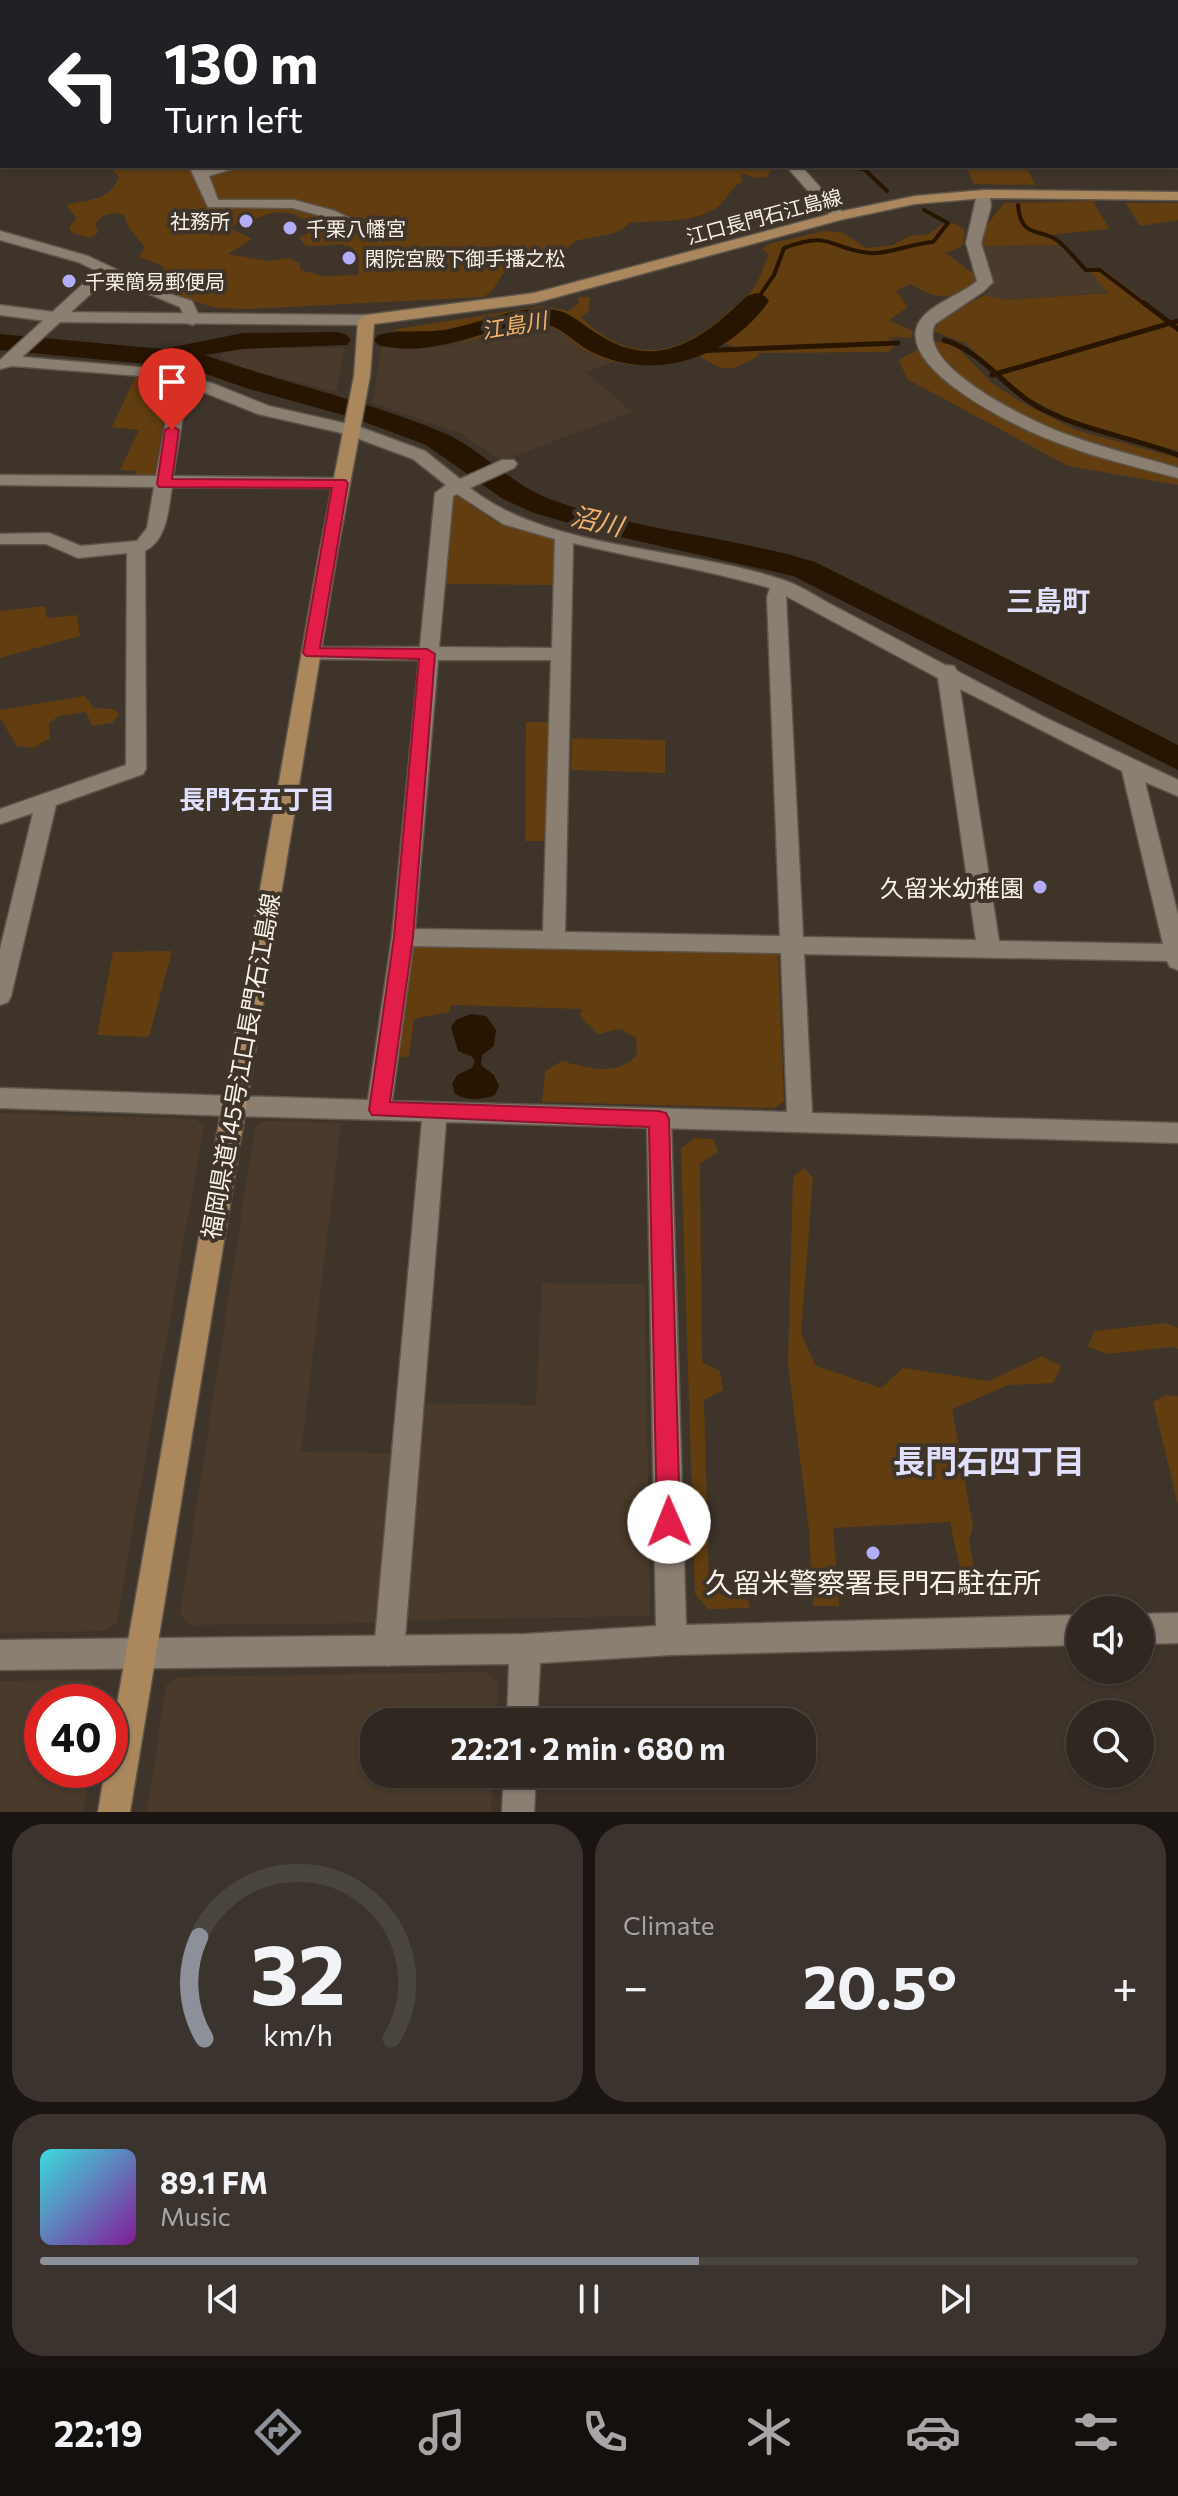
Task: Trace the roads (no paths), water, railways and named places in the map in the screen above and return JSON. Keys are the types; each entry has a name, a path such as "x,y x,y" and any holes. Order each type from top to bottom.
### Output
{"main road":[{"name":"江口長門石江島線","path":"366,320 535,298 838,216 915,200 984,194 1178,196"},
{"name":"福岡県道145号江口長門石江島線","path":"114,1812 340,483 361,383 366,320"}],"street":[{"path":"795,168 838,216"},
{"path":"199,169 213,204 284,202 330,214 382,237"},
{"path":"984,194 986,206 974,231 973,250 985,282 976,293 947,307 925,325 923,336 932,360 968,390 1018,419 1056,436 1178,473"},
{"path":"0,235 63,252 159,295 187,304 193,320"},
{"path":"8,362 106,271"},
{"path":"0,310 54,317 366,320"},
{"path":"8,362 155,372 208,387 264,410 352,427 419,455 460,484 480,504 509,520 564,536 726,569 780,585 947,671 1037,722 1178,789"},
{"path":"0,539 49,538 78,552 143,546 156,529 181,380"},
{"path":"379,1110 403,937 444,493 508,464"},
{"path":"0,480 164,484 340,483"},
{"path":"554,940 564,536"},
{"path":"0,817 136,769 136,548"},
{"path":"780,585 776,597 800,1123"},
{"path":"311,653 561,654"},
{"path":"947,671 989,950"},
{"path":"403,937 1177,957 1131,765"},
{"path":"0,996 46,803"},
{"path":"0,1098 1178,1133"},
{"path":"389,1651 435,1112"},
{"path":"659,1119 671,1640"},
{"path":"1154,1629 1178,1628"},
{"path":"0,1655 525,1649 671,1640 1066,1630"},
{"path":"523,1708 525,1649"},
{"path":"518,1812 519,1788"}],"waterway":[{"path":"856,168 864,169 887,191"},
{"path":"1018,205 1027,228 1058,241 1086,270 1100,270 1146,305"},
{"path":"756,301 774,275 784,248 822,240 857,251 876,253 933,242 948,223 924,210"},
{"name":"江島川","path":"387,340 461,335 521,318 545,316 563,321 587,339 611,351 639,358 667,358 693,351 710,341 756,301"},
{"path":"1144,303 1170,323"},
{"path":"1170,323 1178,321"},
{"path":"996,374 1170,323"},
{"path":"1170,323 1178,329"},
{"name":"江島川","path":"174,353 243,341 338,340"},
{"path":"944,340 971,353 996,374"},
{"name":"沼川","path":"0,342 193,360 255,382 364,412 436,439 513,493 544,507 607,525 775,560 804,569 1178,759"},
{"path":"693,351 898,343"},
{"path":"992,375 996,374"},
{"path":"996,374 1044,410 1076,424 1178,455"}],"place":[{"name":"社務所","path":"246,221"},
{"name":"千栗八幡宮","path":"290,228"},
{"name":"閑院宮殿下御手播之松","path":"349,258"},
{"name":"千栗簡易郵便局","path":"69,281"},
{"name":"久留米幼稚園","path":"1040,887"},
{"name":"久留米警察署長門石駐在所","path":"873,1553"}],"district":[{"name":"三島町","path":"1048,600"},
{"name":"長門石五丁目","path":"257,798"},
{"name":"長門石四丁目","path":"989,1460"}]}
